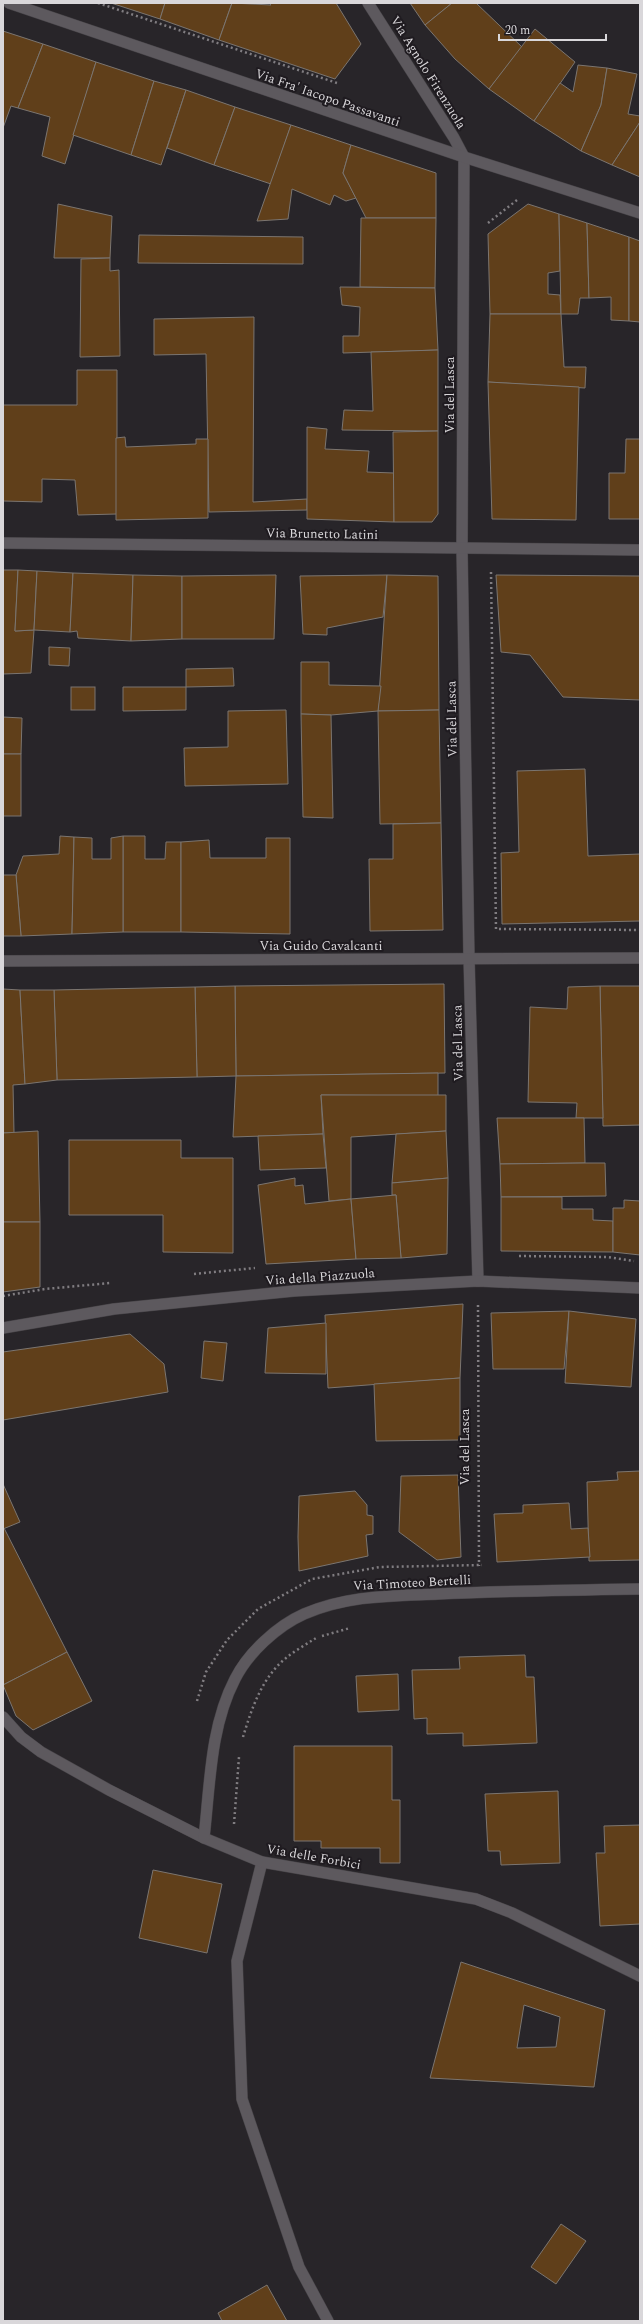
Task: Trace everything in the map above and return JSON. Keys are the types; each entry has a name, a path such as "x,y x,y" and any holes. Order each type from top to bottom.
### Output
{"street":[{"name":"Via Fra' Iacopo Passavanti","path":"9,3 464,157 640,214"},
{"name":"Via Agnolo Firenzuola","path":"368,3 454,138 464,157"},
{"name":"Via del Lasca","path":"464,157 462,549 469,958 478,1281"},
{"name":"Via Brunetto Latini","path":"3,543 640,550"},
{"name":"Via Guido Cavalcanti","path":"3,961 640,958"},
{"name":"Via della Piazzuola","path":"3,1328 114,1309 271,1293 478,1281 640,1288"},
{"name":"Via Timoteo Bertelli","path":"204,1838 217,1732 223,1706 236,1678 257,1650 288,1623 304,1614 347,1600 479,1592 640,1589"},
{"name":"Via delle Forbici","path":"3,1717 21,1737 41,1752 109,1790 204,1838 232,1850 262,1862 476,1899 512,1913 640,1976"},
{"path":"262,1862 237,1961 242,2099 299,2267 328,2321"}],"path":[{"path":"98,3 337,83"},
{"path":"483,227 512,204"},
{"path":"491,569 496,929 640,930"},
{"path":"518,1256 607,1257 640,1262"},
{"name":"Via del Lasca","path":"478,1301 479,1592"},
{"path":"242,1739 253,1705 274,1670 295,1652 317,1637 352,1627"},
{"path":"232,1850 240,1754"}],"building":[{"path":"111,3 165,3 160,19"},
{"path":"165,3 232,3 219,40 160,19"},
{"path":"232,3 271,5 269,3 336,3 361,44 335,79 219,40"},
{"path":"410,3 452,3 425,25"},
{"path":"452,3 476,3 522,47 489,89 455,59 425,25"},
{"path":"535,29 575,62 534,121 489,89"},
{"path":"3,31 43,44 18,108 11,106 3,128"},
{"path":"43,44 96,62 65,164 42,156 50,117 18,108"},
{"path":"96,62 154,81 131,155 73,135"},
{"path":"578,65 607,68 601,105 581,151 534,121 560,83 573,92"},
{"path":"607,68 637,74 628,114 640,116 640,122 612,165 581,151 601,105"},
{"path":"154,81 186,90 161,165 131,155"},
{"path":"186,90 235,107 214,165 167,148"},
{"path":"235,107 291,125 271,184 214,165"},
{"path":"640,122 640,177 612,165"},
{"path":"291,125 351,145 343,173 356,198 346,201 334,195 330,205 292,189 288,219 257,221"},
{"path":"351,145 436,173 436,218 366,218 343,173"},
{"path":"58,204 112,216 110,258 54,258"},
{"path":"528,204 559,214 560,271 548,273 548,294 560,295 561,314 490,314 488,234"},
{"path":"559,214 587,223 589,298 580,298 578,314 561,314"},
{"path":"361,218 436,218 435,288 360,287"},
{"path":"587,223 629,237 629,321 611,320 611,297 589,298"},
{"path":"139,235 303,237 303,264 138,263"},
{"path":"629,237 640,241 640,322 629,321"},
{"path":"110,258 110,271 119,270 120,356 80,357 81,259"},
{"path":"340,287 435,288 438,350 343,353 343,336 359,336 360,307 342,305"},
{"path":"490,314 561,314 564,367 586,367 585,388 488,382"},
{"path":"254,317 253,502 307,499 307,510 209,512 206,354 154,355 154,319"},
{"path":"438,350 438,431 342,430 344,410 373,411 371,352"},
{"path":"77,370 117,370 117,514 78,515 75,480 42,479 42,502 3,501 3,405 77,405"},
{"path":"488,382 579,387 576,520 492,519"},
{"path":"307,427 327,429 325,449 369,451 367,472 394,473 394,522 307,519"},
{"path":"438,431 438,514 432,522 394,522 393,432"},
{"path":"125,437 126,447 196,444 196,439 208,439 208,518 116,520 116,438"},
{"path":"626,439 640,439 640,519 609,519 609,473 625,473"},
{"path":"3,570 18,570 15,631 34,630 31,673 3,674"},
{"path":"18,570 37,571 34,630 15,631"},
{"path":"37,571 73,573 70,632 34,630"},
{"path":"73,573 133,575 131,641 78,638 77,631 70,632"},
{"path":"133,575 182,576 182,639 131,641"},
{"path":"276,575 274,639 182,639 182,576"},
{"path":"387,575 383,617 327,628 327,635 303,634 300,576"},
{"path":"387,575 438,576 439,710 378,711"},
{"path":"496,575 640,576 640,700 563,697 530,655 501,652"},
{"path":"49,647 70,648 69,666 49,665"},
{"path":"301,662 329,662 329,685 381,686 378,711 331,715 301,714"},
{"path":"233,668 234,686 186,687 186,669"},
{"path":"71,687 95,687 95,710 71,710"},
{"path":"123,687 186,687 186,710 123,711"},
{"path":"286,710 288,784 185,786 184,748 228,747 228,711"},
{"path":"439,710 441,823 380,824 378,711"},
{"path":"301,714 331,715 333,818 303,817"},
{"path":"3,717 22,718 21,754 3,754"},
{"path":"3,754 21,754 21,816 3,816"},
{"path":"585,769 588,856 640,854 640,921 502,924 501,853 519,852 517,771"},
{"path":"441,823 443,930 370,931 369,859 393,859 393,824"},
{"path":"60,836 74,837 72,934 21,936 16,875 23,856 59,854"},
{"path":"123,836 145,836 145,859 165,859 166,842 181,842 181,932 123,932"},
{"path":"123,836 123,932 72,934 74,837 92,838 92,859 111,859 111,838"},
{"path":"266,838 290,838 290,934 181,932 181,842 209,840 210,858 266,858"},
{"path":"3,875 16,875 21,936 3,936"},
{"path":"444,984 445,1073 236,1076 235,986"},
{"path":"235,986 236,1076 197,1077 195,987"},
{"path":"600,986 640,986 640,1125 603,1126"},
{"path":"600,986 603,1118 576,1118 577,1103 528,1102 530,1007 567,1009 568,987"},
{"path":"195,987 197,1077 57,1080 54,990"},
{"path":"3,989 20,990 25,1084 13,1085 14,1133 3,1133"},
{"path":"20,990 54,990 57,1080 25,1084"},
{"path":"438,1073 438,1096 321,1095 323,1134 233,1137 236,1076"},
{"path":"321,1095 446,1095 446,1131 351,1137 351,1199 329,1201"},
{"path":"497,1118 584,1118 585,1163 500,1164"},
{"path":"38,1131 40,1222 3,1222 3,1133"},
{"path":"446,1131 448,1178 392,1183 396,1134"},
{"path":"323,1134 326,1168 260,1170 258,1136"},
{"path":"69,1140 181,1140 181,1158 233,1158 233,1253 163,1252 163,1215 69,1215"},
{"path":"605,1163 606,1196 501,1197 500,1164"},
{"path":"295,1178 295,1186 303,1185 305,1204 351,1199 356,1259 266,1264 258,1185"},
{"path":"448,1178 447,1254 401,1258 396,1195 392,1195 392,1183"},
{"path":"396,1195 401,1258 356,1259 351,1199"},
{"path":"501,1197 562,1197 562,1209 593,1209 593,1220 613,1221 613,1252 501,1251"},
{"path":"624,1200 640,1201 640,1255 613,1252 613,1208 624,1208"},
{"path":"3,1222 40,1222 40,1287 3,1292"},
{"path":"463,1304 460,1378 328,1388 325,1315"},
{"path":"569,1311 564,1369 493,1369 491,1313"},
{"path":"569,1311 636,1319 631,1387 565,1383"},
{"path":"326,1323 326,1374 265,1373 268,1328"},
{"path":"130,1334 164,1364 168,1392 3,1420 3,1352"},
{"path":"204,1341 227,1343 223,1381 201,1378"},
{"path":"460,1378 460,1440 376,1441 374,1384"},
{"path":"640,1471 640,1560 589,1561 587,1482 618,1480 617,1472"},
{"path":"458,1475 461,1557 437,1560 399,1532 401,1476"},
{"path":"3,1484 20,1522 3,1529"},
{"path":"355,1491 367,1505 367,1515 373,1516 373,1534 366,1535 368,1556 299,1571 299,1496"},
{"path":"569,1503 571,1529 588,1528 590,1557 497,1562 494,1514 523,1513 523,1505"},
{"path":"4,1528 67,1652 3,1685 3,1529"},
{"path":"67,1652 92,1701 33,1730 16,1716 3,1685"},
{"path":"525,1655 526,1677 534,1677 537,1743 463,1746 463,1733 427,1734 427,1718 414,1719 412,1670 460,1669 459,1657"},
{"path":"398,1674 399,1710 358,1712 356,1676"},
{"path":"294,1746 392,1746 392,1800 400,1800 400,1863 380,1863 380,1848 321,1848 321,1841 294,1841"},
{"path":"558,1791 560,1863 501,1865 500,1851 488,1851 485,1794"},
{"path":"640,1825 640,1924 600,1926 596,1853 605,1853 604,1826"},
{"path":"153,1870 222,1884 207,1953 139,1938"},
{"path":"461,1962 605,2010 594,2087 430,2078","holes":["524,2005 560,2017 556,2047 517,2048"]},
{"path":"561,2224 586,2241 556,2284 531,2267"},
{"path":"267,2285 287,2321 222,2321 218,2313"}]}
